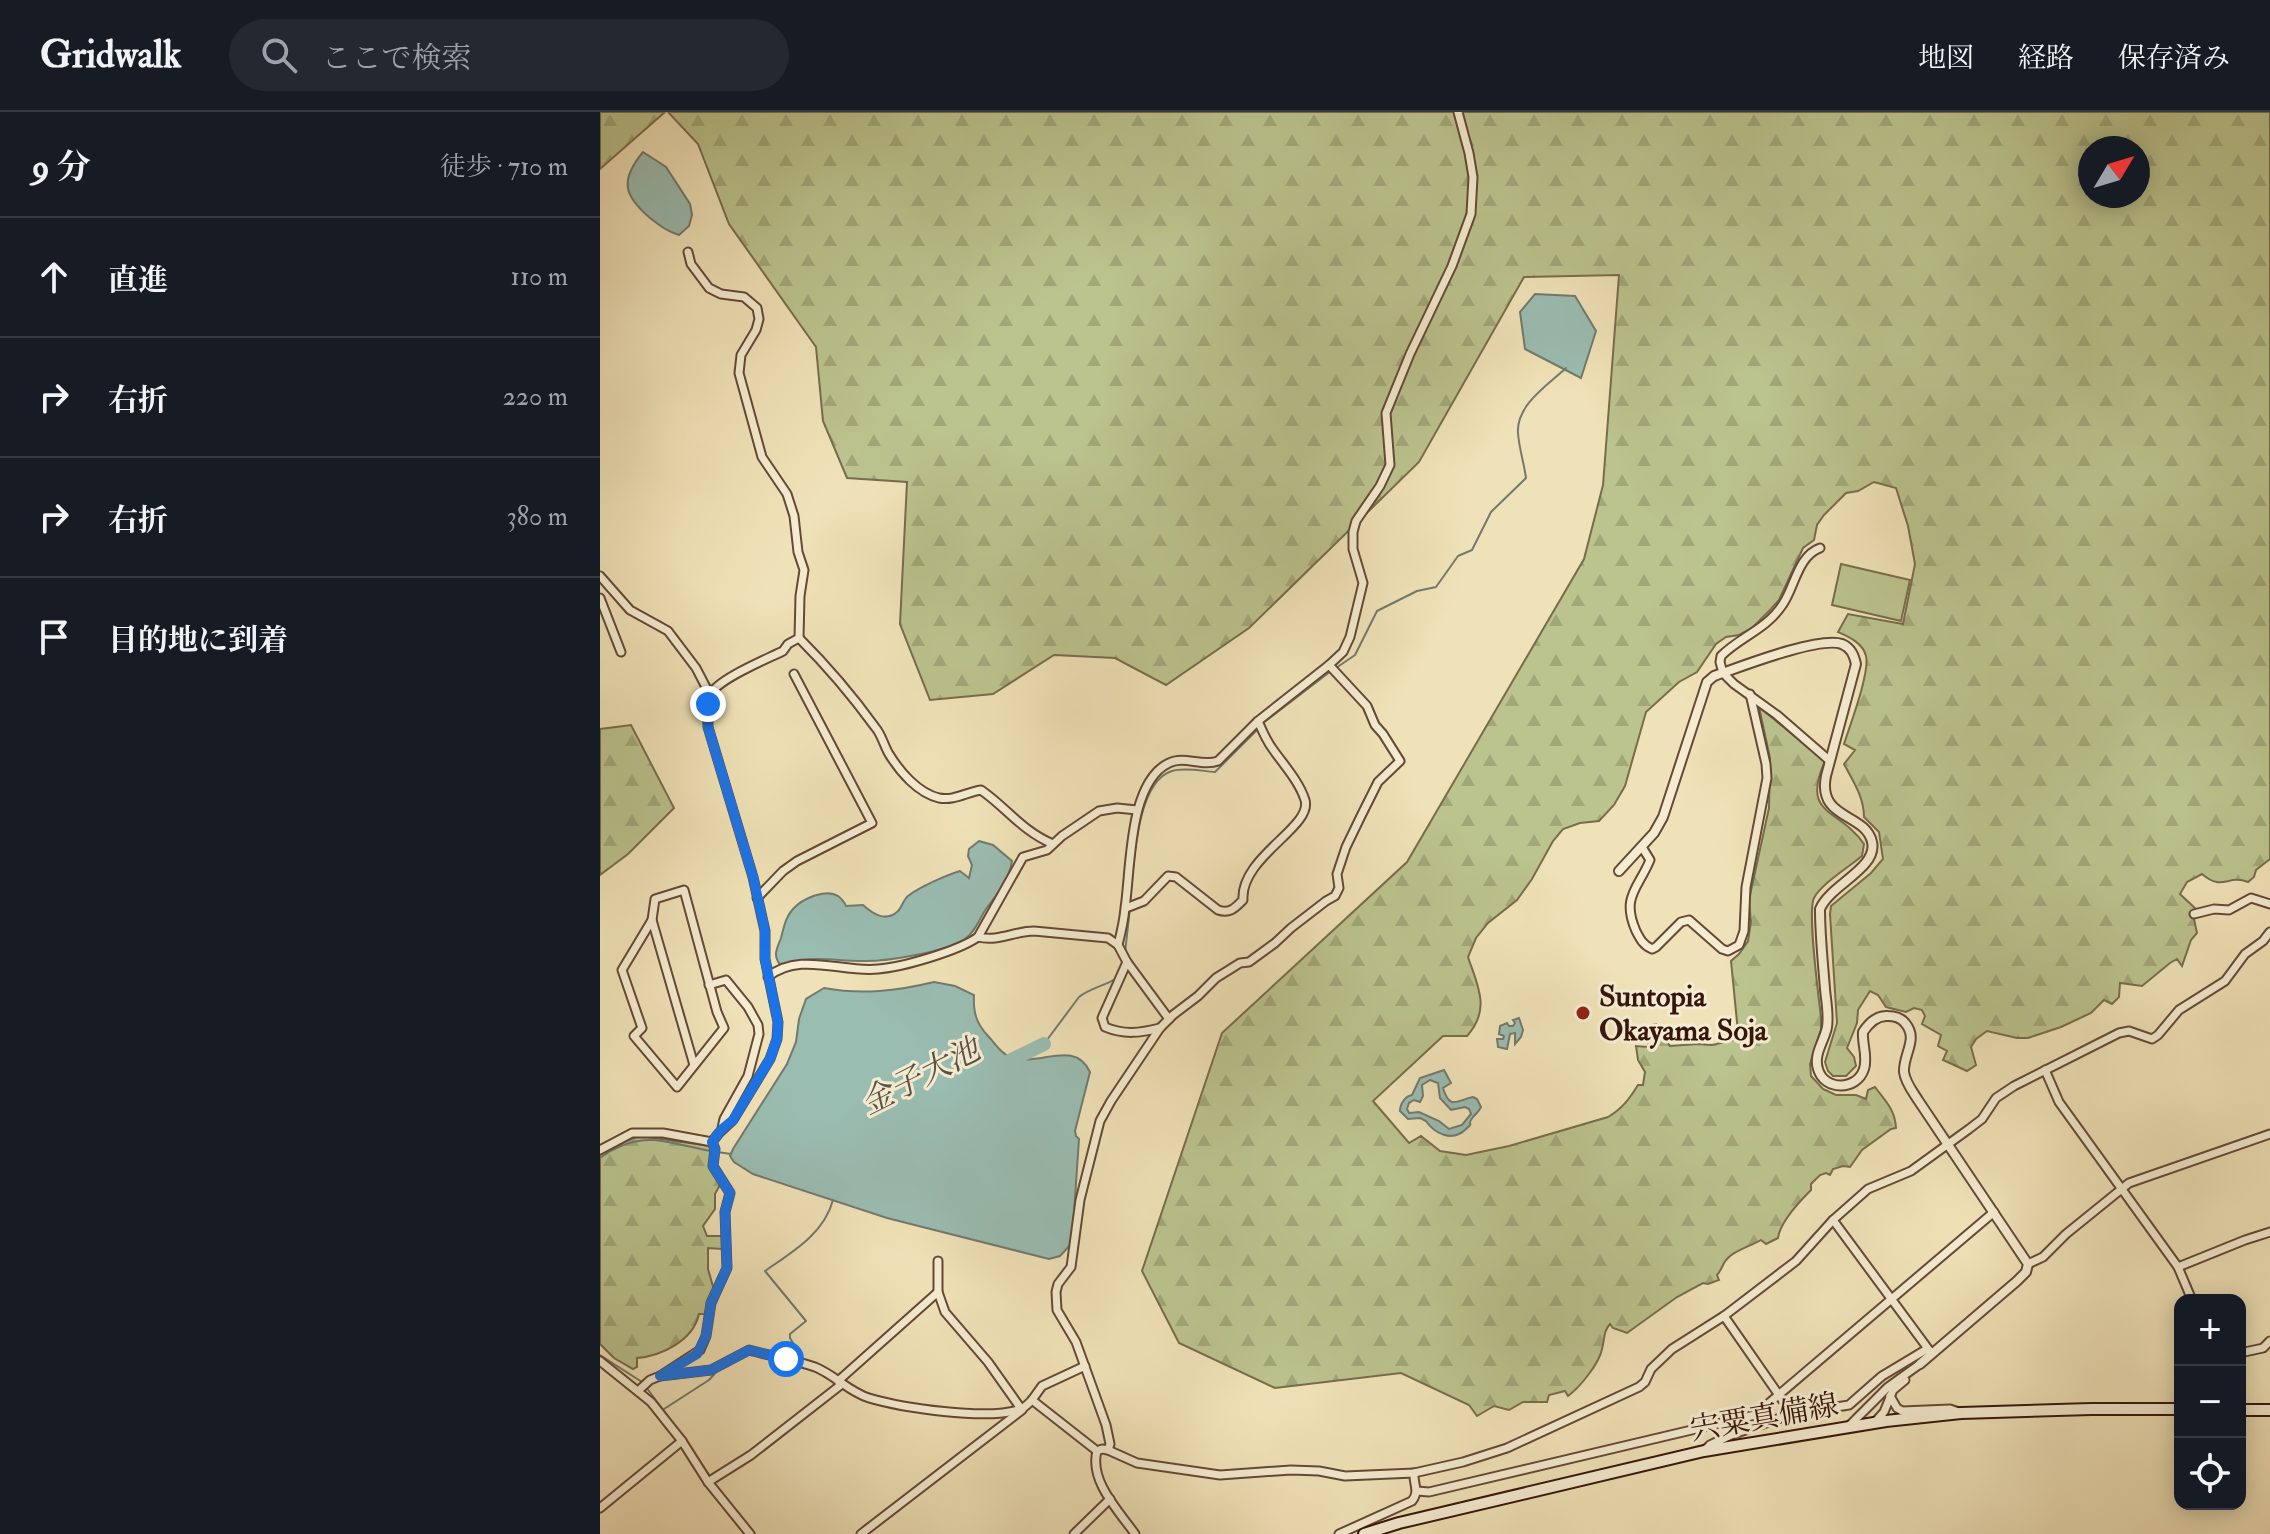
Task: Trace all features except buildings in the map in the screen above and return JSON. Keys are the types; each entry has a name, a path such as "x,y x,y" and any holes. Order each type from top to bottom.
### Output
{"main road":[{"name":"宍粟真備線","path":"1364,1534 1704,1451 1880,1420 1961,1413 2174,1409"},
{"path":"2246,1410 2270,1410"}],"street":[{"path":"1118,945 1130,906 1137,810 1154,775 1169,762 1183,760 1210,764 1218,761 1258,721 1343,652 1350,637 1363,583 1353,549 1353,532 1356,521 1390,465 1386,413 1452,266 1471,214 1473,177 1458,112"},
{"path":"688,252 691,264 709,288 721,294 744,297 757,308 759,319 756,330 741,355 739,373 762,457 787,494 794,516 798,552 804,570 799,638 877,729 888,754 912,783 939,798 958,797 981,790 1026,830 1053,844"},
{"path":"1820,548 1810,552 1803,561 1776,613 1756,632 1721,656 1720,662 1723,673 1734,684 1794,729 1830,761"},
{"path":"600,576 630,610 668,631 696,668 710,695 708,727 753,877 765,931 765,959 778,1022 777,1039 757,1082 733,1120 712,1142"},
{"path":"600,598 621,652"},
{"path":"710,695 726,679 783,651 799,638"},
{"path":"1619,871 1654,833 1663,817 1707,682 1714,676 1818,644 1846,646 1856,664 1825,782 1825,796 1830,804 1867,831 1872,839 1873,852 1866,863 1830,892 1820,909 1827,1028 1818,1054 1818,1069 1821,1076 1834,1085 1853,1082 1864,1071 1863,1032 1867,1026 1874,1019 1891,1015 1908,1026 1911,1043 1904,1068 1905,1077 2028,1264 2026,1272 2017,1281 1930,1351 1882,1376 1849,1405 1792,1414 1731,1435 1704,1451"},
{"path":"1108,1450 1110,1444 1106,1425 1076,1342 1057,1310 1056,1292 1058,1284 1071,1267 1080,1200 1100,1121 1160,1028 1169,1019 1216,978 1240,963 1249,962 1335,896 1339,888 1337,874 1356,826 1378,782 1400,761 1375,725 1367,706 1329,665"},
{"path":"757,898 797,861 872,823 794,674"},
{"path":"1642,847 1650,860 1636,887 1629,910 1638,935 1647,948 1656,947 1681,922 1689,920 1722,949 1728,951 1739,945 1744,931 1746,887 1767,778 1750,694"},
{"path":"1130,906 1144,901 1168,876 1176,877 1218,910 1225,913 1232,911 1243,900 1244,883 1262,856 1292,830 1305,812 1306,804 1301,791 1269,745 1258,721"},
{"path":"768,977 776,971 807,964 879,969 967,944 978,937 1023,857 1047,850 1099,811 1117,808 1137,810"},
{"path":"684,890 709,985 724,1028 677,1087 634,1036 642,1028 622,970 652,920 655,899 684,890"},
{"path":"2194,914 2214,909 2229,910 2251,898 2270,904"},
{"path":"652,920 694,1065"},
{"path":"978,937 991,940 1023,931 1108,938 1118,945 1169,1019"},
{"path":"1097,1451 1108,1450 1137,1463 1199,1474 1291,1470 1345,1476 1414,1473 1507,1448 1559,1426 1639,1387 1651,1369 1672,1349 1724,1316 1796,1261 1833,1220 1868,1189 1904,1176 1948,1145 1982,1119 2003,1093 2119,1033 2129,1031 2152,1039 2158,1035 2179,1010 2225,981 2245,954 2270,932"},
{"path":"1127,962 1102,1018 1105,1027 1117,1032 1140,1033 1160,1028"},
{"path":"709,985 726,980 748,1007 758,1025 759,1034 748,1076 721,1130"},
{"path":"2045,1070 2059,1102 2178,1267 2189,1294"},
{"path":"600,1150 632,1133 663,1133 712,1142"},
{"path":"2028,1264 2043,1257 2066,1234 2129,1183 2270,1134"},
{"path":"638,1391 650,1380 700,1350 706,1336 711,1303 727,1268 725,1212 730,1193 713,1166 715,1149 712,1142"},
{"path":"1417,1491 1429,1492 1755,1415 1994,1212"},
{"path":"1833,1220 1930,1351"},
{"path":"2178,1267 2270,1232"},
{"path":"938,1261 938,1292 949,1319 988,1362 1022,1410"},
{"path":"708,1482 751,1455 840,1383 938,1292"},
{"path":"1724,1316 1792,1414"},
{"path":"2246,1352 2263,1348 2270,1341"},
{"path":"660,1376 711,1370 749,1350 820,1369 870,1398 915,1407 975,1413 1022,1410"},
{"path":"1880,1420 1893,1390 1930,1351"},
{"path":"600,1361 651,1402 750,1534"},
{"path":"1848,1427 1879,1396 1920,1364"},
{"path":"861,1534 1022,1410 1042,1386 1085,1366"},
{"path":"1879,1396 1876,1410 1880,1420"},
{"path":"1890,1396 1902,1411 1950,1409 1961,1413"},
{"path":"1032,1400 1097,1451"},
{"path":"600,1508 682,1441"},
{"path":"1097,1451 1096,1468 1110,1499 1135,1534"},
{"path":"1339,1534 1412,1501 1417,1491 1414,1473"},
{"path":"1074,1534 1110,1499"}],"green space":[{"path":"600,112 665,112 600,169"},
{"path":"668,112 2270,112 2270,859 2256,870 2248,882 2215,882 2202,874 2187,882 2180,894 2198,911 2194,919 2197,933 2191,940 2182,966 2177,959 2142,986 2120,983 2119,997 2112,1004 2104,1000 2091,1013 2028,1038 1987,1031 1971,1047 1976,1065 1967,1071 1943,1060 1947,1051 1938,1046 1941,1035 1922,1024 1925,1016 1922,1010 1914,1008 1906,1012 1886,1007 1878,995 1870,991 1858,1010 1857,1023 1847,1048 1856,1066 1846,1076 1833,1076 1825,1062 1837,1023 1831,906 1883,859 1879,832 1864,817 1860,796 1844,764 1855,750 1844,744 1862,686 1866,656 1859,644 1838,632 1848,614 1903,624 1915,564 1908,526 1896,488 1874,482 1858,491 1846,493 1817,525 1814,540 1803,548 1779,600 1769,611 1752,628 1716,644 1697,672 1679,682 1646,712 1625,786 1614,805 1599,821 1563,829 1517,900 1488,923 1476,938 1468,957 1478,988 1480,1007 1479,1016 1467,1036 1443,1036 1373,1101 1409,1143 1421,1136 1440,1151 1466,1155 1509,1146 1613,1114 1638,1085 1643,1085 1645,1072 1638,1060 1636,1046 1648,1047 1651,1025 1656,1024 1670,1046 1712,1045 1734,1040 1738,1032 1731,961 1748,941 1751,922 1749,900 1769,808 1770,758 1759,707 1825,761 1817,793 1820,802 1864,844 1862,856 1829,881 1814,898 1812,906 1821,1029 1810,1064 1811,1076 1823,1089 1836,1095 1856,1095 1866,1099 1868,1090 1875,1087 1892,1110 1896,1128 1862,1150 1850,1167 1843,1166 1833,1169 1830,1175 1820,1175 1786,1219 1778,1238 1766,1244 1761,1240 1731,1255 1717,1275 1719,1280 1703,1283 1677,1297 1627,1333 1610,1324 1597,1361 1568,1396 1565,1391 1549,1395 1547,1402 1523,1402 1509,1410 1494,1406 1477,1416 1469,1405 1401,1373 1275,1388 1179,1343 1142,1271 1222,1033 1407,862 1584,559 1603,485 1619,275 1524,277 1419,462 1249,628 1166,685 1115,658 1054,655 993,694 930,700 900,624 907,482 847,478 823,421 816,347 729,224 698,144"},
{"path":"1841,564 1910,580 1901,621 1832,605"},
{"path":"631,725 674,808 628,854 600,875 600,729"},
{"path":"640,1136 711,1146 721,1183 715,1194 715,1209 703,1226 707,1236 722,1236 722,1249 708,1248 708,1269 714,1290 705,1314 699,1314 696,1324 683,1339 666,1350 637,1358 637,1367 633,1369 614,1358 600,1344 600,1154"}],"water":[{"path":"643,152 666,167 690,204 692,215 689,226 679,235 650,218 630,194 628,179"},
{"path":"1535,294 1575,296 1596,331 1581,378 1525,349 1520,312"},
{"path":"979,841 993,845 1012,861 1002,886 965,939 930,952 885,960 811,959 781,966 778,962 776,952 786,919 802,902 827,893 838,896 846,906 863,905 879,916 893,915 908,896 926,885 960,871 969,878 972,865 969,849"},
{"path":"934,982 955,986 974,995 978,1022 1006,1055 1021,1059 1075,1057 1090,1072 1075,1131 1079,1139 1072,1243 1060,1256 1049,1259 887,1218 753,1174 730,1156 787,1064 796,1042 806,999 824,988 879,991"},
{"path":"1519,1018 1523,1030 1521,1037 1515,1044 1515,1033 1510,1034 1507,1049 1498,1047 1497,1039 1504,1036 1499,1034 1500,1026 1507,1023 1513,1026 1513,1020"},
{"path":"1444,1070 1451,1083 1443,1088 1448,1100 1477,1099 1481,1107 1461,1133 1444,1135 1426,1121 1408,1119 1400,1111 1420,1078","holes":["1430,1080 1438,1083 1440,1098 1451,1110 1469,1109 1471,1114 1462,1125 1449,1129 1419,1112 1409,1113 1409,1103 1414,1100 1420,1102 1423,1096 1422,1085"]}],"waterway":[{"path":"1336,668 1355,655 1377,611 1417,591 1436,587 1458,556 1472,550 1491,512 1526,478 1518,433 1522,413 1534,396 1566,368"},
{"path":"1263,723 1331,671"},
{"path":"1130,901 1135,849 1150,791 1160,778 1172,771 1215,772 1259,728"},
{"path":"1125,953 1130,908"},
{"path":"1044,1044 1079,997 1117,978"},
{"name":"金子大池","path":"1001,1065 1044,1044"},
{"path":"600,1158 628,1143 641,1140 711,1151"},
{"path":"717,1152 731,1154"},
{"path":"804,1361 790,1334 806,1321 765,1271 815,1232 833,1200"},
{"path":"730,1357 746,1349 775,1353"},
{"path":"600,1355 642,1382"},
{"path":"664,1409 709,1380 717,1371"},
{"path":"646,1387 678,1430"},
{"path":"695,1455 710,1476"},
{"path":"713,1482 726,1499"},
{"path":"745,1523 755,1534"}],"place":[{"name":"Suntopia Okayama Soja","path":"1583,1013"}],"route":[{"path":"708,704 708,727 753,877 765,931 765,959 778,1022 777,1039 757,1082 733,1120 712,1142 715,1146 713,1166 729,1189 730,1197 725,1212 727,1268 711,1303 706,1336 697,1354 660,1376 711,1370 749,1350 786,1359"}]}
